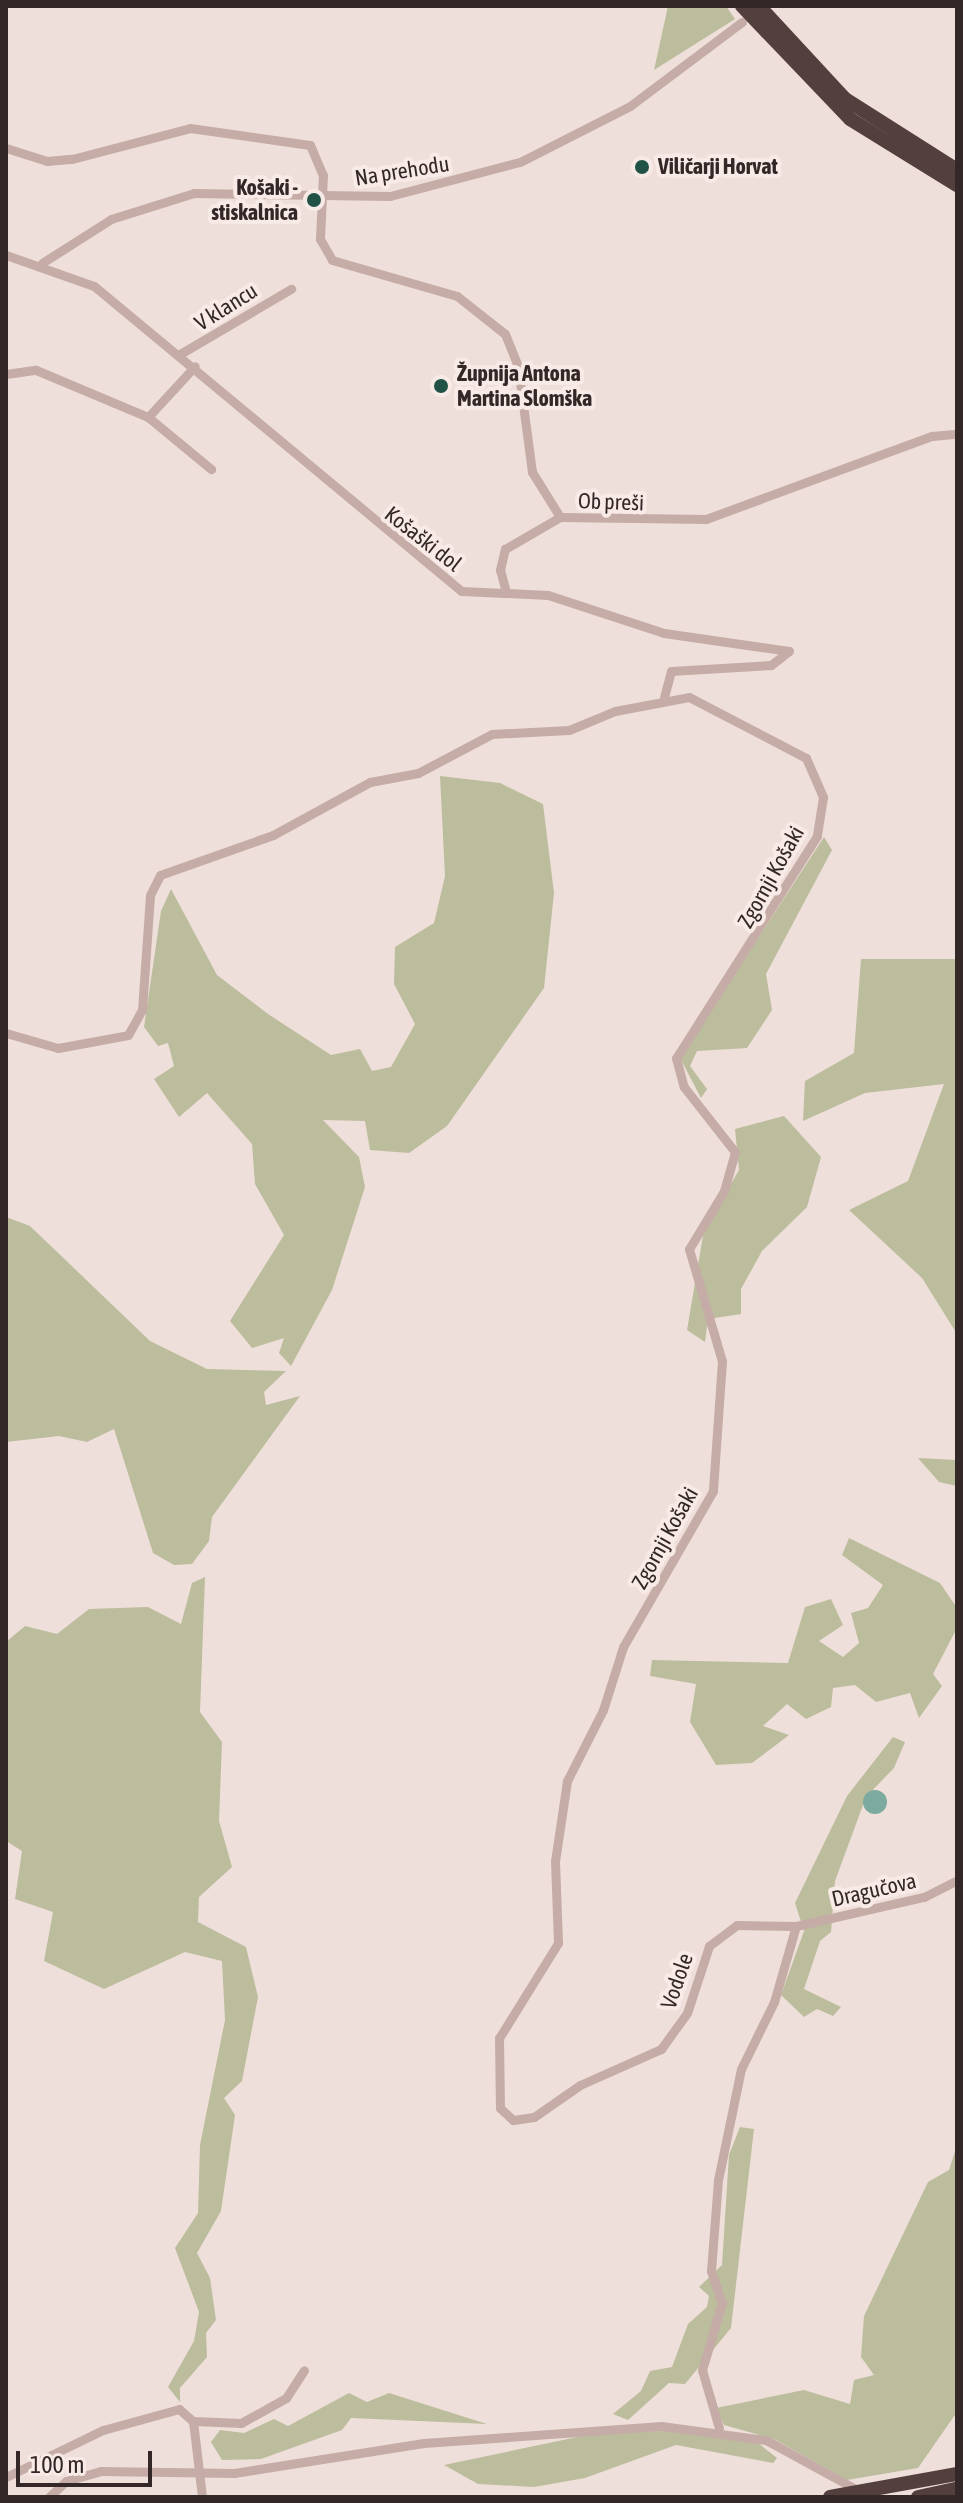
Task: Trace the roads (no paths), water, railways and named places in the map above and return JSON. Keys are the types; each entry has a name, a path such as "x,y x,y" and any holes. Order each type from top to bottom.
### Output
{"highway":[{"path":"742,6 850,119 957,185"},
{"path":"759,6 845,99 957,170"},
{"path":"830,2497 956,2474"},
{"path":"918,2497 957,2489"}],"street":[{"name":"Na prehodu","path":"42,263 80,234 157,201 234,189 322,198 390,196 520,162 630,106 742,22"},
{"name":"Ob preši","path":"6,148 47,161 72,159 190,128 302,142 320,158 320,239 332,260 457,296 500,328 518,367 532,472 560,517 706,519 932,436 957,434"},
{"name":"Košaški dol","path":"6,255 42,263 94,286 195,366 434,572 473,596 506,592 548,595 664,633 789,651 771,665 671,671 664,697"},
{"name":"V klancu","path":"180,354 291,289"},
{"path":"148,417 195,366"},
{"path":"6,374 36,370 148,417 211,469"},
{"path":"506,592 500,570 505,549 560,517"},
{"name":"Zgornji Košaki","path":"6,1033 58,1048 128,1035 142,1010 150,895 168,869 273,835 357,787 418,773 492,734 569,730 664,697 704,701 797,751 819,782 824,817 754,945 679,1045 684,1087 735,1152 724,1191 689,1249 722,1361 718,1465 710,1502 623,1647 603,1710 575,1759 555,1861 557,1909"},
{"name":"Dragučova","path":"796,1926 924,1897 957,1880"},
{"name":"Vodole","path":"557,1909 552,1959 495,2051 500,2108 513,2120 534,2117 580,2085 661,2049 678,2031 709,1946 723,1933 751,1922 796,1926"},
{"path":"719,2428 702,2370 722,2294 711,2271 718,2180 741,2069 774,2002 796,1926"},
{"path":"6,2477 141,2416 179,2409 193,2421 249,2419 286,2398 304,2370"},
{"path":"193,2421 202,2497"},
{"path":"49,2497 66,2481 101,2471 198,2475 424,2443 719,2428 788,2448 867,2497"}],"water":[{"path":"875,1790 883,1794 887,1802 883,1810 875,1814 867,1810 863,1802 867,1794"}],"place":[{"name":"Viličarji Horvat","path":"642,167"},
{"name":"Košaki - stiskalnica","path":"314,200"},
{"name":"Župnija Antona Martina Slomška","path":"441,386"}]}
